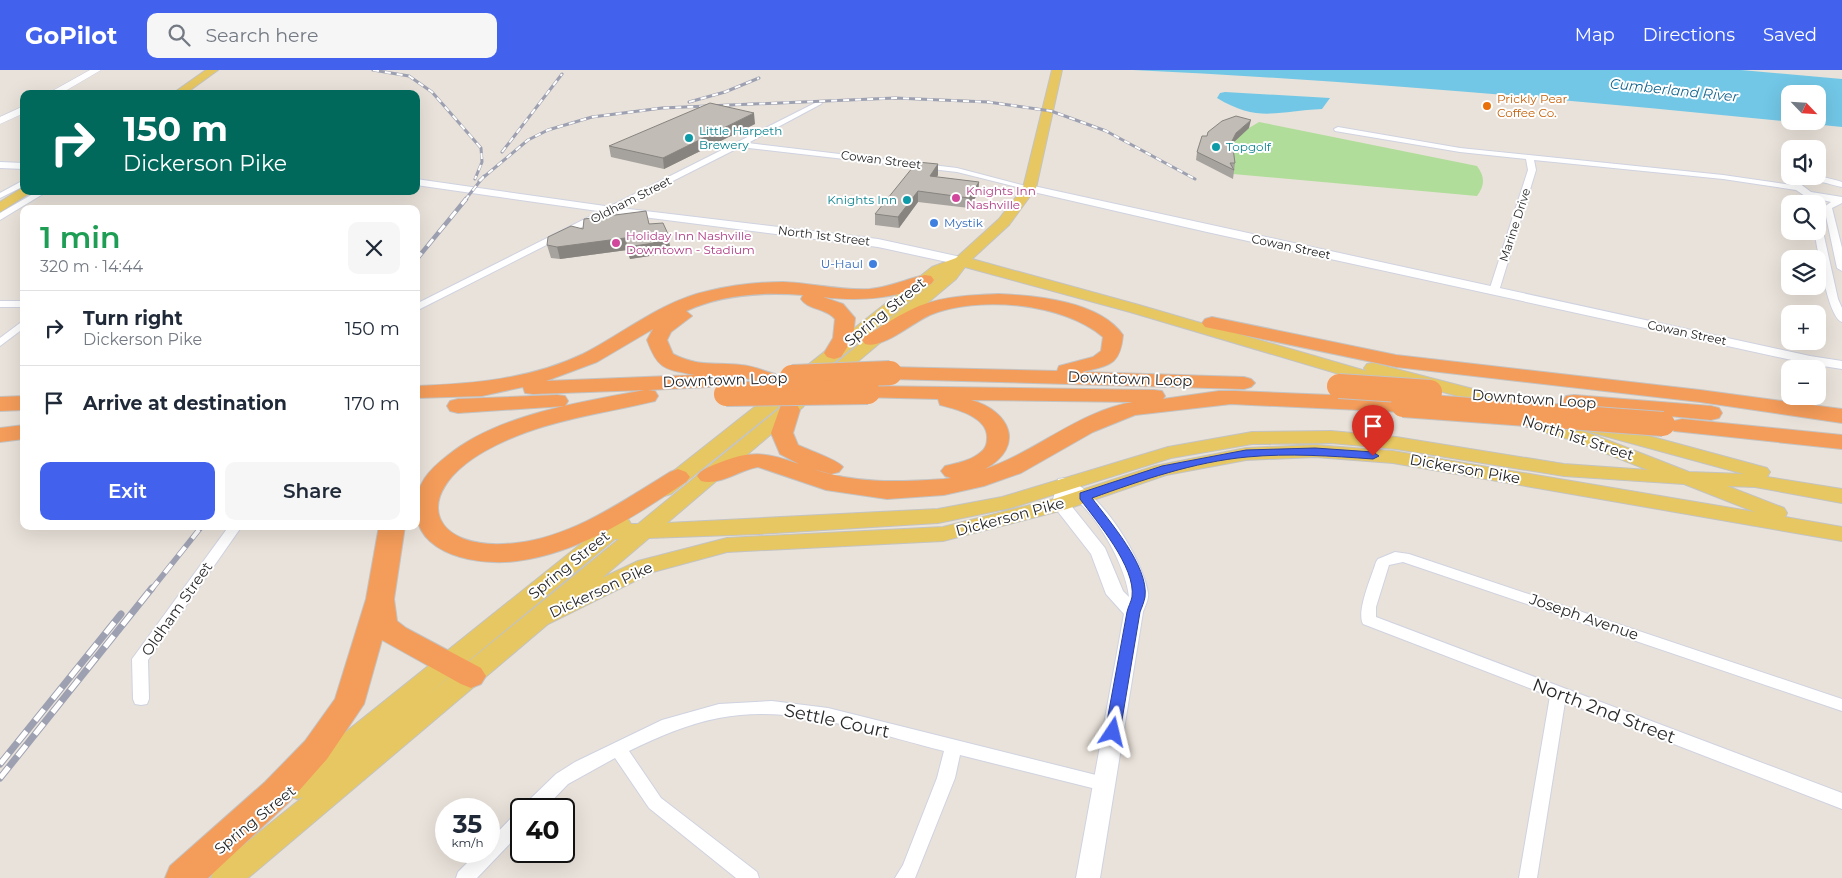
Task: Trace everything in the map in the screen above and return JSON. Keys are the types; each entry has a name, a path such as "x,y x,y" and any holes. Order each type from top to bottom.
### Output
{"highway":[{"path":"466,390 565,369 590,358 653,320 692,301 724,293 782,288 864,296 904,289 925,280"},
{"path":"768,378 742,371 704,371 680,366 664,358 657,340 662,329 694,309 743,297 791,296 812,300 836,308 845,318 843,338 834,353"},
{"path":"872,340 927,310 959,301 988,300 1041,304 1064,308 1095,320 1105,326 1113,335 1111,353 1100,361 1081,368 1055,372 984,375"},
{"path":"1212,324 1396,361 1700,396 1842,416"},
{"name":"Downtown Loop","path":"420,408 647,396 726,394 880,385 984,375 1339,386 1574,401 1842,426"},
{"name":"Downtown Loop","path":"420,392 768,378 880,385 1235,397 1403,405 1663,424 1842,442"},
{"path":"789,410 782,433 788,449 809,460 849,471 883,477 914,476 962,470 990,456 999,445 999,434 994,422 981,411 968,404 880,385"},
{"path":"647,396 557,414 480,445 455,461 440,476 427,494 423,511 427,525 441,538 463,548 486,553 515,552 550,544 597,527 684,484"},
{"path":"709,476 742,462 758,460 770,462 826,482 887,491 944,487 976,481 1014,468 1085,427 1130,410 1235,397"},
{"path":"0,404 20,403"},
{"path":"0,435 20,432"},
{"path":"0,446 20,444"},
{"path":"183,878 277,792 316,750 348,704 380,599 391,530"},
{"path":"380,599 384,625 396,636 460,670"}],"main road":[{"path":"183,90 213,70"},
{"name":"Spring Street","path":"226,878 460,670 610,532 643,506 684,484 709,476 952,276 961,261 1004,222 1029,188 1046,123 1057,70"},
{"path":"59,90 94,71"},
{"path":"0,121 20,111"},
{"path":"0,208 21,195"},
{"name":"Spring Street","path":"183,878 460,670 540,618 642,530 684,484 834,353 937,270 961,261"},
{"name":"North 1st Street","path":"961,261 1582,436 1772,511 1842,533"},
{"name":"North 1st Street","path":"1134,309 1212,324 1842,495"},
{"name":"Dickerson Pike","path":"610,532 938,516 1004,503 1064,483 1168,453 1262,438 1331,437 1396,443 1564,470 1778,483 1842,495"},
{"name":"Dickerson Pike","path":"540,618 646,566 727,545 943,534 1060,504 1162,470 1246,454 1315,451 1393,457 1842,533"},
{"path":"684,484 685,510 689,517 703,528"},
{"path":"643,506 638,522 642,530 662,539 727,545"}],"street":[{"name":"Oldham Street","path":"420,306 612,210 818,103"},
{"path":"1338,129 1434,146 1530,158 1800,186 1840,200"},
{"name":"Cowan Street","path":"738,144 956,170 1029,188 1494,291 1810,360 1842,365"},
{"name":"Marine Drive","path":"1494,291 1532,170 1530,158"},
{"path":"0,165 20,166"},
{"path":"1800,186 1821,180 1842,185"},
{"name":"North 1st Street","path":"420,183 612,210 878,243 961,261"},
{"path":"0,196 20,184"},
{"path":"1800,186 1806,195"},
{"path":"21,205 37,195"},
{"path":"1840,200 1828,207 1842,268"},
{"path":"0,218 20,206"},
{"path":"1826,254 1838,256"},
{"path":"1826,268 1833,299 1842,319"},
{"path":"0,304 20,304"},
{"path":"0,343 20,326"},
{"path":"1088,878 1134,612 1139,596 1135,575 1119,542 1084,496 1064,483 1060,504 1099,552 1108,571 1115,594 1134,612"},
{"name":"Oldham Street","path":"141,699 140,659 233,530"},
{"name":"Joseph Avenue","path":"1368,620 1369,607 1382,562 1404,556 1842,705"},
{"name":"North 2nd Street","path":"1368,620 1558,695 1842,801"},
{"path":"1528,878 1558,695"},
{"name":"Settle Court","path":"543,798 562,779 581,767 668,725 719,711 772,707 828,715 953,748 1104,784"},
{"path":"904,878 910,870 946,778 953,748"},
{"path":"618,750 655,803 750,878"},
{"path":"466,878 510,832"}],"green space":[{"name":"Topgolf","path":"1259,122 1477,166 1483,177 1483,185 1477,196 1233,174 1233,143 1244,131"}],"water":[{"name":"Cumberland River","path":"1133,70 1741,70 1842,79 1842,127 1826,125 1826,85 1781,85 1781,121 1311,80"},
{"path":"1220,93 1330,98 1322,109 1268,114 1245,111 1217,98"}],"building":[{"path":"710,103 754,113 663,158 609,146"},
{"name":"Topgolf","path":"1236,116 1251,120 1236,133 1232,141 1235,163 1230,163 1234,170 1197,152 1202,136 1207,136 1208,132 1222,121"},
{"path":"917,162 938,164 930,176 979,182 969,198 918,191 898,217 875,214"},
{"path":"646,211 649,224 663,223 668,234 653,236 654,243 627,247 625,238 557,247 547,245 548,237 571,226 583,229 584,219"}],"railway":[{"path":"373,70 409,76 432,92 481,148 482,162 475,179"},
{"path":"502,152 562,74"},
{"path":"689,102 725,92 759,78"},
{"path":"482,178 528,140 548,130 592,117 662,108 895,98 988,102 1051,111 1106,131 1195,179"},
{"path":"465,200 482,178"},
{"path":"479,181 482,178"},
{"path":"420,255 466,199"},
{"path":"151,590 199,530"},
{"path":"0,778 152,588"},
{"path":"0,764 121,614"}],"place":[{"name":"Prickly Pear Coffee Co.","path":"1487,106"},
{"name":"Little Harpeth Brewery","path":"689,138"},
{"name":"Topgolf","path":"1216,147"},
{"name":"Knights Inn Nashville","path":"956,198"},
{"name":"Knights Inn","path":"907,200"},
{"name":"Mystik","path":"934,223"},
{"name":"Holiday Inn Nashville Downtown - Stadium","path":"616,243"},
{"name":"U-Haul","path":"873,264"}],"route":[{"path":"1113,732 1134,612 1139,596 1135,575 1119,542 1084,496 1162,470 1246,454 1315,451 1373,456"}]}
